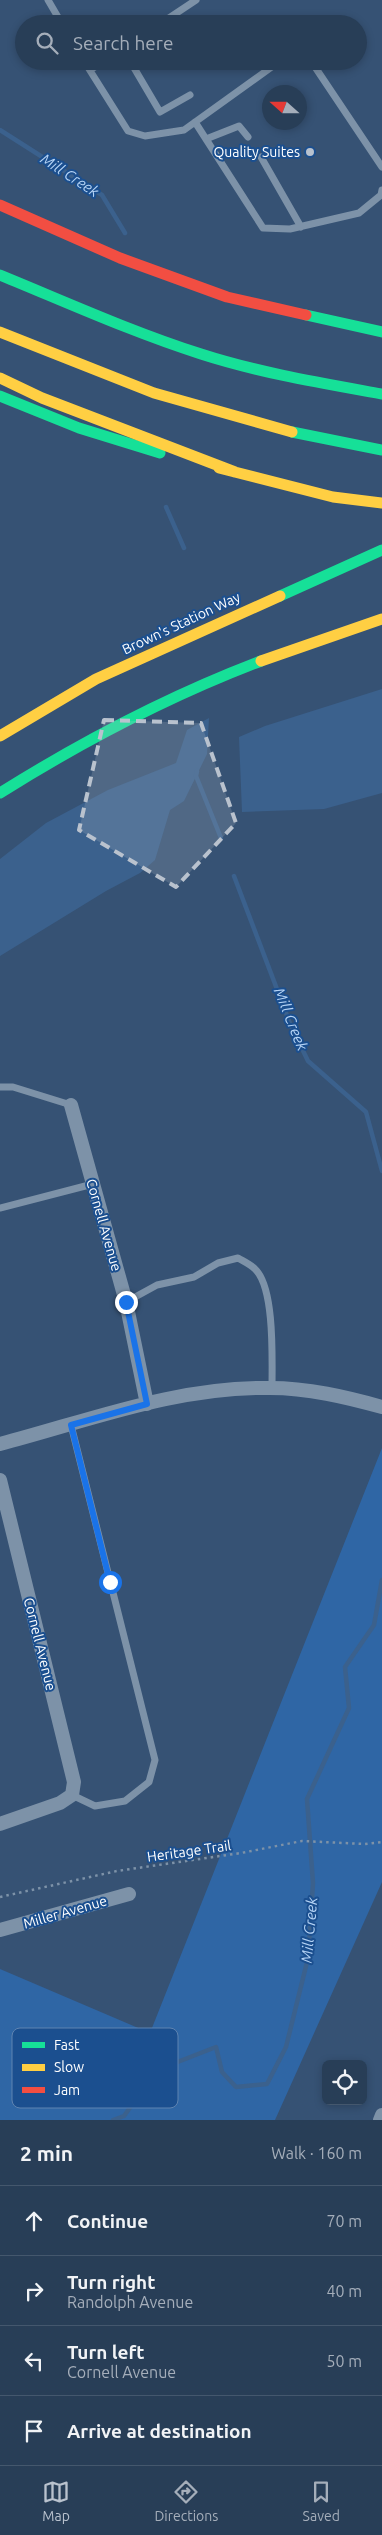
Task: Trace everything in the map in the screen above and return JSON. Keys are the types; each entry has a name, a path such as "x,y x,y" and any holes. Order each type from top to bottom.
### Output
{"main road":[{"path":"0,205 120,258 227,297 382,332"},
{"path":"0,275 152,338 230,364 382,394"},
{"path":"0,332 154,394 279,429 382,450"},
{"path":"0,378 42,398 235,472"},
{"path":"0,396 35,412 125,444 333,496 382,503"},
{"name":"Brown's Station Way","path":"0,736 96,679 154,651 382,550"},
{"path":"0,793 64,753 127,718 295,648 382,619"}],"street":[{"name":"Cornell Avenue","path":"71,1105 126,1302 147,1404"},
{"path":"0,1444 147,1404 198,1394 272,1388 343,1396 382,1407"},
{"name":"Cornell Avenue","path":"0,1480 74,1782 66,1799"},
{"path":"0,1824 66,1799"},
{"name":"Miller Avenue","path":"0,1930 129,1894"},
{"path":"380,2120 382,2115"}],"lane":[{"path":"48,0 57,15"},
{"path":"174,15 196,0"},
{"path":"90,70 128,131 145,136 184,130 267,70"},
{"path":"135,70 160,112 190,95"},
{"path":"317,70 382,167"},
{"path":"195,122 263,228 290,229 359,213 381,195 382,190"},
{"path":"206,139 239,126 248,137"},
{"path":"261,157 301,226"},
{"path":"0,1087 13,1087 71,1105"},
{"path":"0,1208 93,1184"},
{"path":"126,1302 157,1285 194,1277 218,1263 238,1258 255,1269 264,1284 272,1336 272,1388"},
{"path":"66,1799 95,1806 124,1801 149,1782 155,1760 71,1425"}],"path":[{"name":"Heritage Trail","path":"0,1897 117,1871 241,1853 302,1841 382,1842"}],"highlighted area":[{"path":"104,720 201,723 236,823 176,887 79,830"}],"shaded area":[{"path":"382,689 382,793 324,809 242,812 239,737 265,726"},
{"path":"209,718 207,754 184,801 170,810 155,860 140,873 106,891 0,956 0,859 46,823 108,790 176,763 187,730"},
{"path":"382,1448 382,1882 275,2120 0,2120 0,1969 138,2028 12,2028 12,2108 178,2108 178,2028 152,2028"}],"waterway":[{"name":"Mill Creek","path":"0,130 102,195 125,233"},
{"name":"Mill Creek","path":"166,507 184,548"},
{"name":"Mill Creek","path":"197,771 196,776 221,838"},
{"name":"Mill Creek","path":"234,876 291,1026 308,1061 366,1112 382,1171"},
{"name":"Mill Creek","path":"178,2062 216,2047 222,2072 236,2087 267,2084 286,2047 308,1958 313,1883 307,1799 349,1708 345,1667 374,1625 382,1580"},
{"name":"Mill Creek","path":"113,2120 124,2116 130,2108"}],"traffic: fast":[{"path":"0,275 124,326 223,361 313,382 382,394"},
{"path":"306,315 382,332"},
{"path":"0,396 79,428 160,453"},
{"path":"292,432 382,450"},
{"path":"280,596 382,550"},
{"path":"0,793 63,755 160,704 261,661"}],"traffic: slow":[{"path":"0,332 154,393 292,432"},
{"path":"0,378 42,398 235,472"},
{"path":"219,468 333,497 382,503"},
{"path":"0,736 96,679 280,596"},
{"path":"261,661 382,619"}],"traffic: jam":[{"path":"0,205 120,258 227,297 306,315"}],"place":[{"name":"Quality Suites","path":"310,152"}],"route":[{"path":"110,1582 71,1425 147,1404 126,1302"}]}
